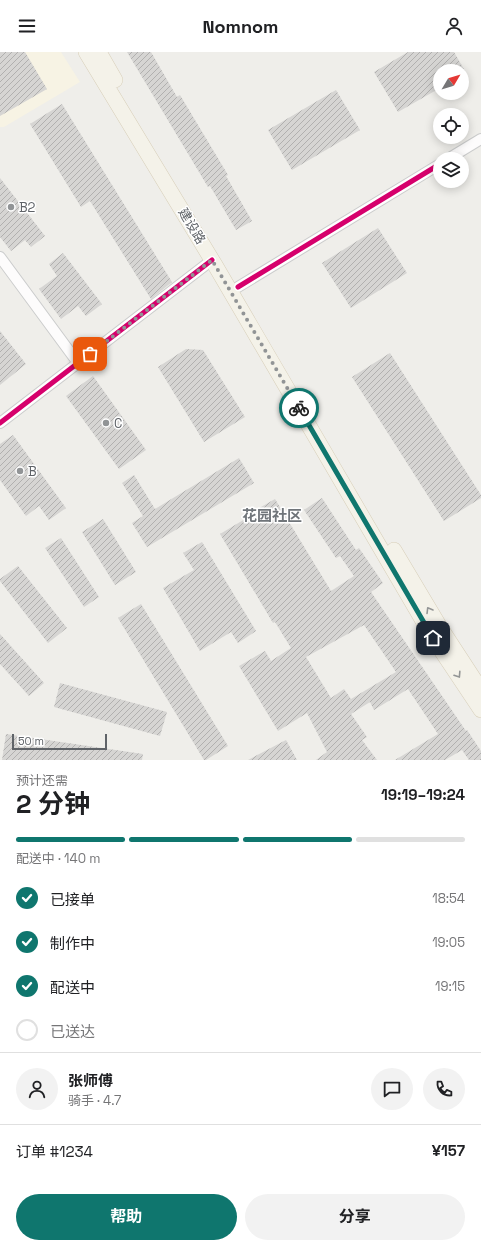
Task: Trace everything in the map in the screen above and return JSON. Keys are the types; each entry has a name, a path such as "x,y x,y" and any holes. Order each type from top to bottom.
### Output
{"main road":[{"name":"建设路","path":"86,52 212,260 433,638 481,710"},
{"name":"建设路","path":"99,52 440,627 481,690"}],"street":[{"path":"460,152 481,139"},
{"path":"238,287 433,168"},
{"path":"0,257 78,363"},
{"path":"0,423 212,260"}],"shaded area":[{"path":"0,52 61,52 80,82 4,127 0,127"}],"building":[{"path":"0,52 25,52 47,89 0,116"},
{"path":"127,52 151,52 177,97 180,95 228,175 226,176 252,221 236,230 210,186 208,187"},
{"path":"408,52 454,52 461,64 433,64 433,92 398,112 374,72"},
{"path":"336,90 360,130 292,170 268,130"},
{"path":"62,104 172,282 151,299 90,201 81,207 30,124"},
{"name":"B2","path":"0,178 45,236 31,247 25,240 11,251 0,237"},
{"path":"378,228 407,273 351,308 322,263"},
{"path":"63,253 102,304 86,316 78,306 61,319 39,289 57,276 49,264"},
{"path":"0,331 26,364 0,385"},
{"path":"186,349 203,350 245,417 204,442 158,367"},
{"path":"390,353 481,495 481,498 444,521 352,377"},
{"name":"C","path":"93,376 146,450 119,469 66,396"},
{"name":"B","path":"13,435 66,508 49,520 39,506 26,516 0,480 0,444"},
{"path":"239,458 254,483 147,547 132,523 143,516 122,483 134,475 155,509"},
{"path":"322,498 356,550 359,548 383,583 371,592 481,751 481,760 469,760 462,750 445,760 395,760 438,734 408,689 374,710 370,702 351,714 367,737 362,740 377,760 316,760 327,752 307,713 278,731 239,666 265,651 271,661 291,648 275,622 273,623 220,534 275,499 331,591 354,576 340,556 336,558 304,510","holes":["364,625 396,672 351,699 344,689 331,698 306,657"]},
{"path":"103,519 136,572 115,585 82,532"},
{"path":"61,538 99,597 84,607 45,548"},
{"path":"202,542 256,631 238,643 231,632 200,651 163,588 194,570 183,553"},
{"path":"18,566 67,628 48,643 0,581 0,579"},
{"path":"141,604 228,746 206,760 204,760 118,618"},
{"path":"0,634 44,683 29,696 0,664"},
{"path":"60,683 167,712 160,736 54,707"},
{"path":"6,734 143,754 142,760 2,760"},
{"path":"286,740 297,760 248,760"}],"cycle path":[{"path":"238,287 433,168"},
{"path":"0,423 212,260"}],"way so far":[{"path":"90,354 212,260 299,408"}],"place":[{"name":"B2","path":"11,207"},
{"name":"C","path":"106,423"},
{"name":"B","path":"20,471"}],"district":[{"name":"花园社区","path":"272,515"}],"route":[{"path":"299,408 433,638"}]}
